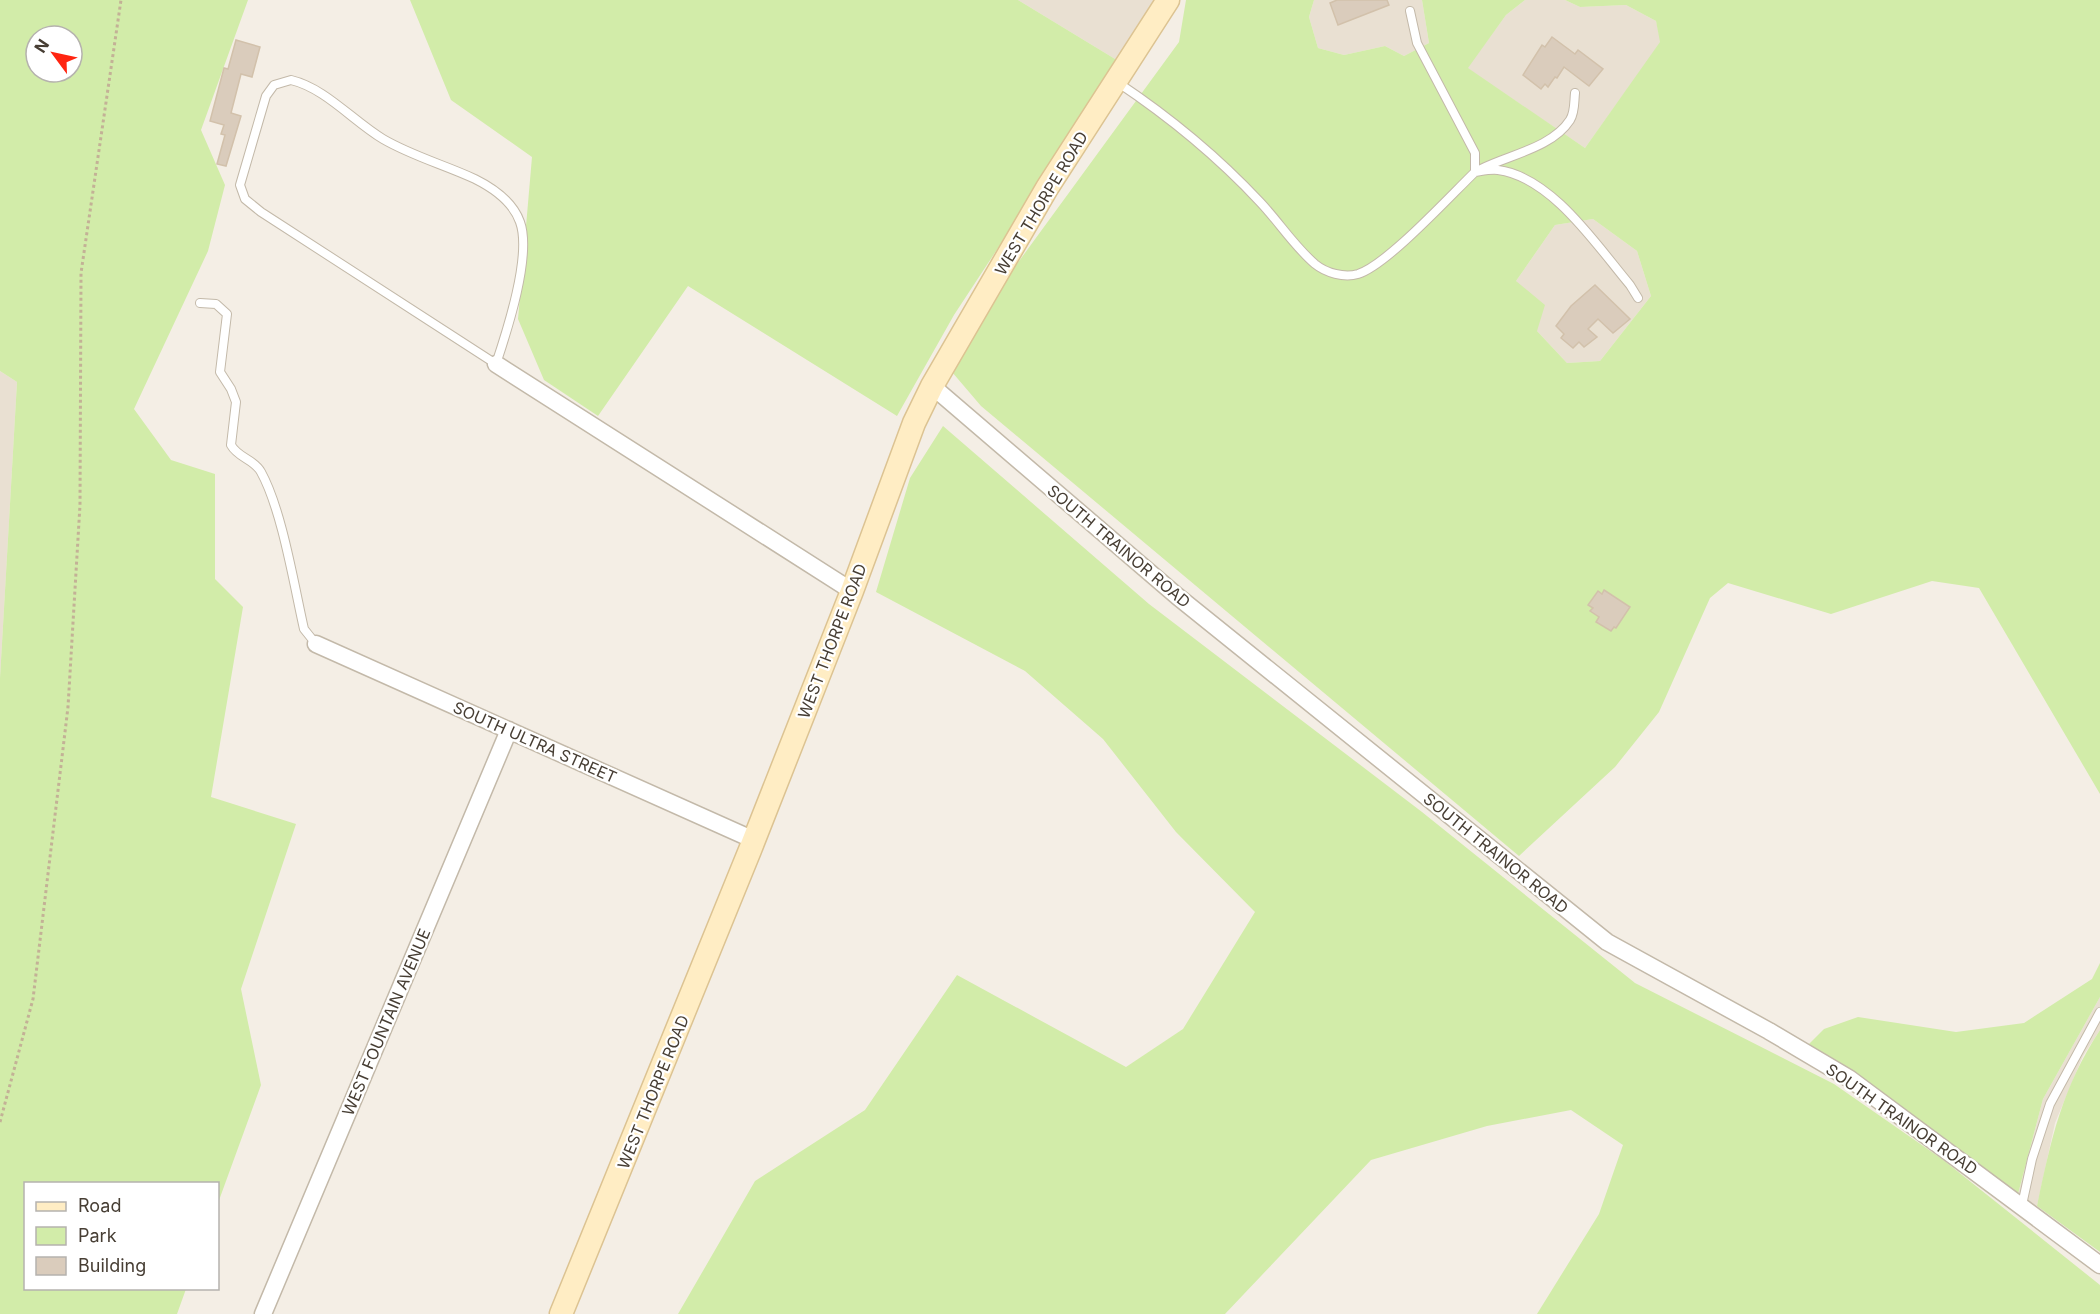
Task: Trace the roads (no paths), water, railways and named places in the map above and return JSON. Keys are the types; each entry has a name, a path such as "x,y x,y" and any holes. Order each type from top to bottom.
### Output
{"street":[{"name":"WEST THORPE ROAD","path":"561,1314 754,840 852,591 914,423 932,386 1047,188 1168,0"},
{"path":"496,364 852,591"},
{"name":"SOUTH TRAINOR ROAD","path":"932,386 1177,597 1606,942 1769,1031 1850,1079 2100,1265"},
{"name":"SOUTH ULTRA STREET","path":"316,644 754,840"},
{"name":"WEST FOUNTAIN AVENUE","path":"263,1314 508,730"}],"lane":[{"path":"1410,11 1417,43 1475,153 1475,172"},
{"path":"282,81 300,82 383,138 427,160 479,181 510,204 521,223 522,259 512,314 496,364 261,212 245,199 241,180 266,96 274,85 282,81"},
{"path":"1116,81 1154,107 1198,144 1260,201 1316,264 1332,274 1358,274 1389,255 1475,172 1545,142 1569,121 1573,112 1575,93"},
{"path":"1475,172 1497,170 1518,176 1540,189 1564,208 1630,285 1638,298"},
{"path":"200,303 216,304 227,314 220,372 236,402 231,445 234,451 261,470 272,499 304,629 316,644"},
{"path":"2022,1205 2032,1159 2050,1104 2100,1012"}]}
